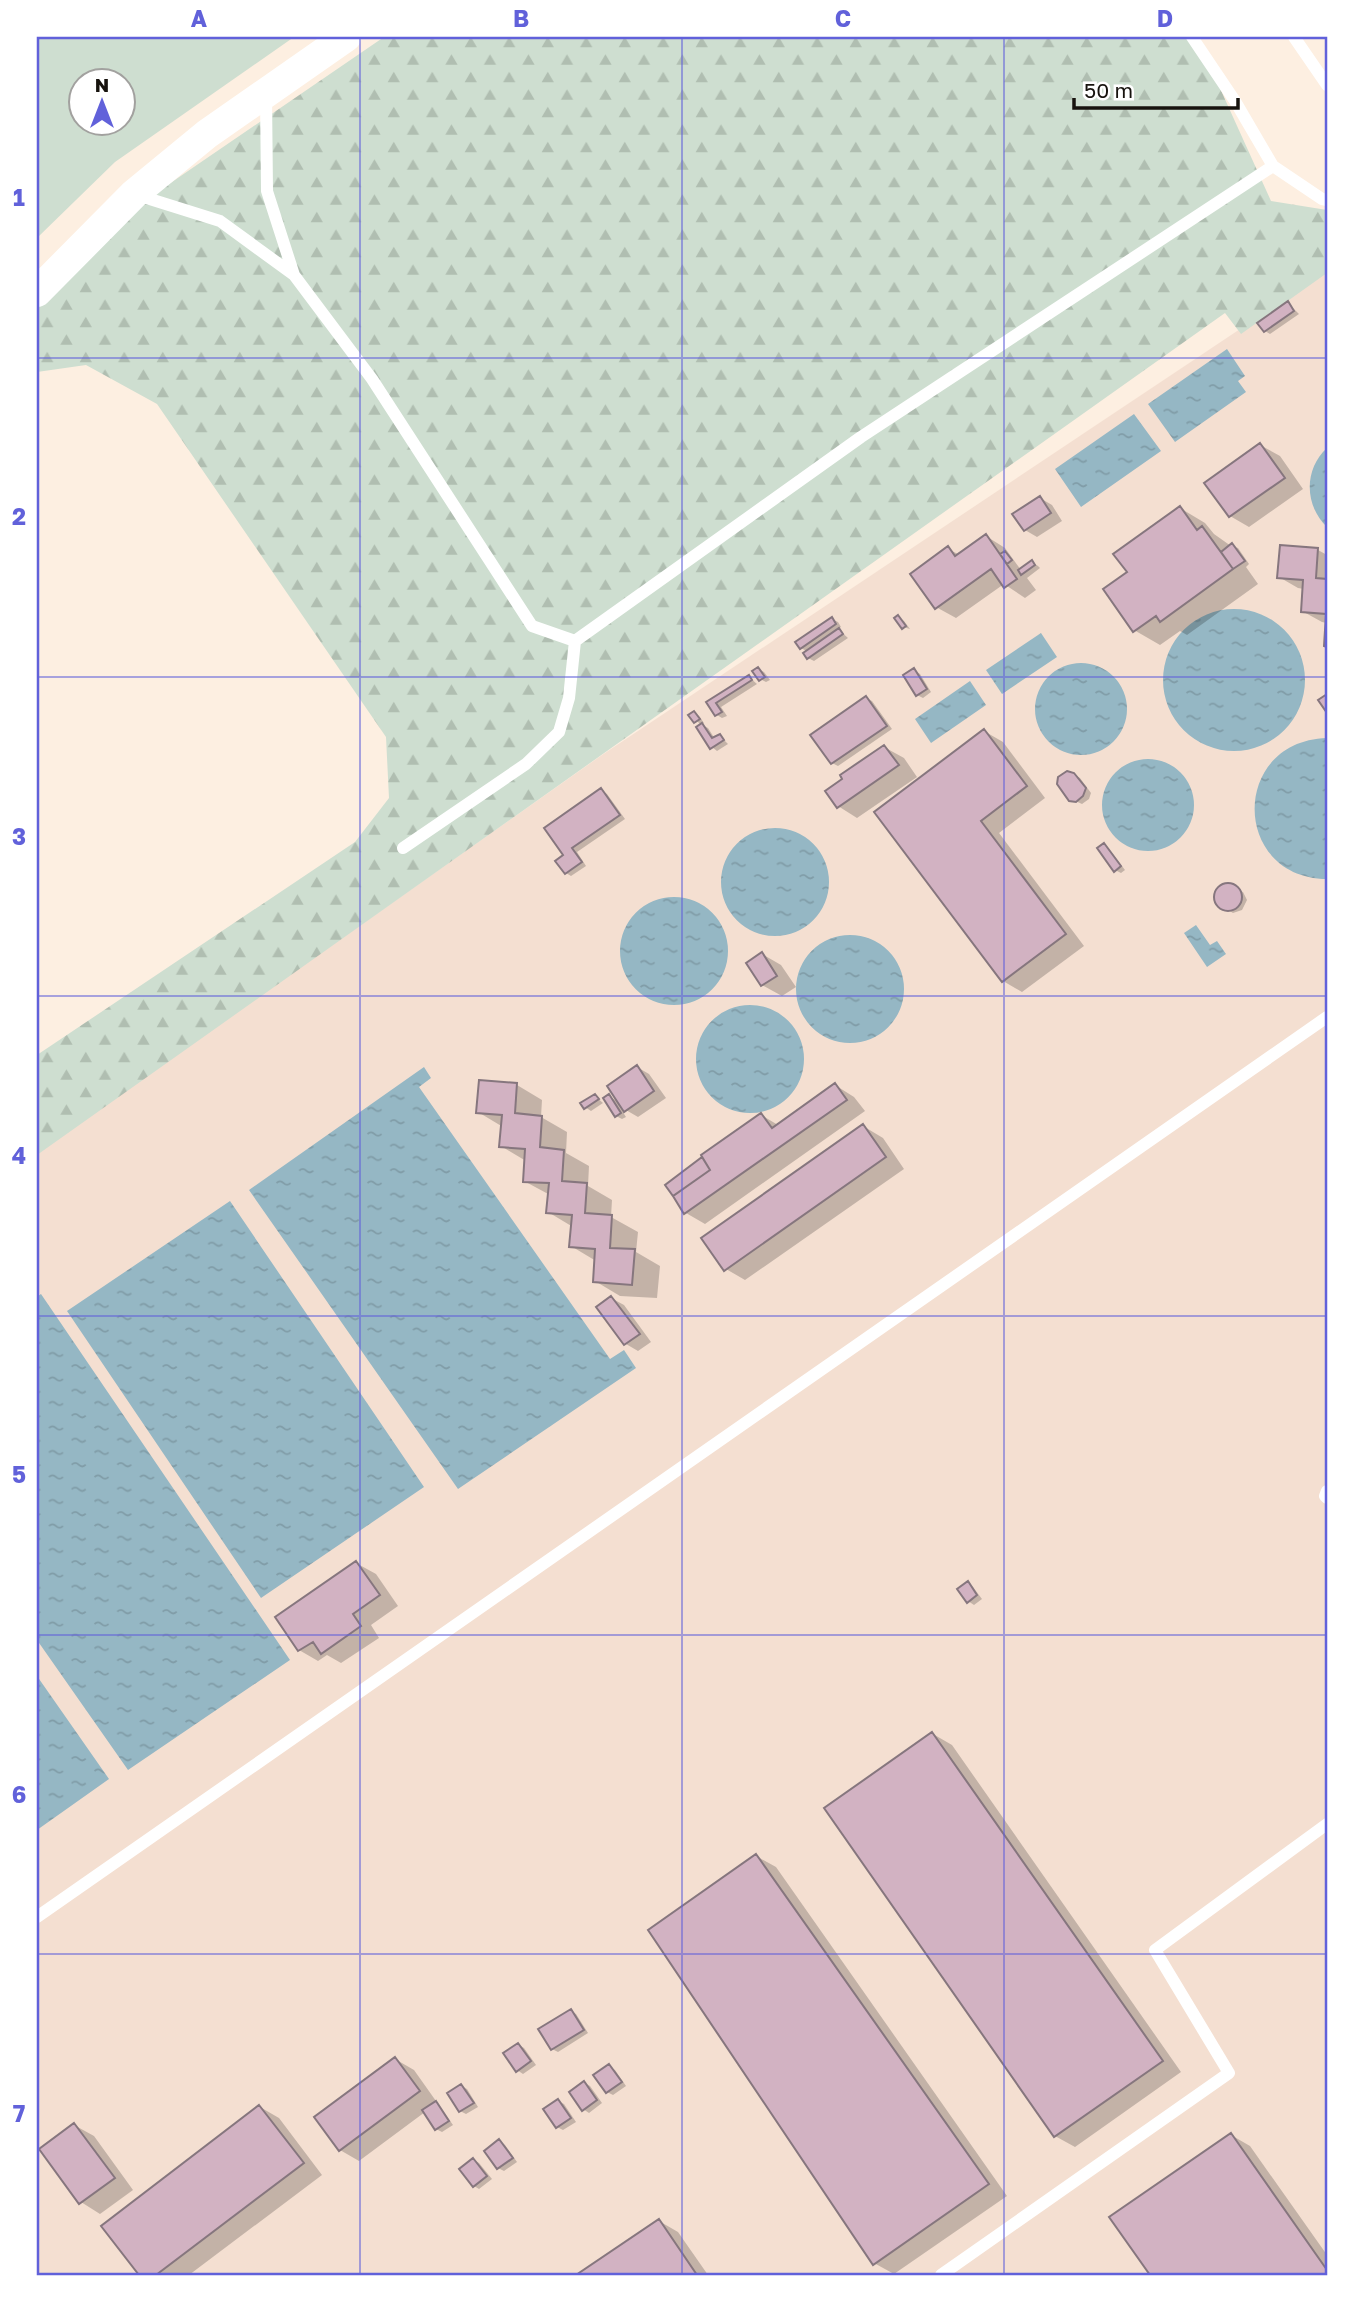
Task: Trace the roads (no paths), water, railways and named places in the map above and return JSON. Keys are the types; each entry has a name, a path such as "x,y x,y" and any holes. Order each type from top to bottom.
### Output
{"street":[{"path":"37,292 134,194 207,134 346,37"}],"lane":[{"path":"1192,37 1235,101 1273,166 1327,200"},
{"path":"1294,37 1327,85"},
{"path":"266,92 267,191 294,275"},
{"path":"403,848 526,765 559,732 569,698 575,641 861,437 1273,166"},
{"path":"134,194 220,221 294,275 372,379 533,626 575,641"},
{"path":"37,1917 1327,1017"},
{"path":"1327,1491 1327,1498"},
{"path":"941,2275 1229,2073 1154,1950 1327,1824"}],"water":[{"path":"1227,349 1245,376 1238,381 1246,392 1175,442 1148,404"},
{"path":"1134,414 1161,451 1081,507 1055,469"},
{"path":"1327,448 1327,527 1314,508 1310,487 1314,466"},
{"path":"1234,609 1261,615 1284,630 1299,653 1305,680 1299,707 1284,730 1261,745 1234,751 1207,745 1184,730 1169,707 1163,680 1169,653 1184,630 1207,615"},
{"path":"1041,633 1057,657 1002,694 986,670"},
{"path":"1081,663 1098,667 1113,677 1123,692 1127,709 1123,726 1113,741 1098,751 1081,755 1064,751 1049,741 1039,726 1035,709 1039,692 1049,677 1064,667"},
{"path":"970,681 986,705 931,743 915,719"},
{"path":"1327,738 1327,879 1295,873 1273,857 1259,835 1255,809 1259,784 1273,761 1295,745"},
{"path":"1139,759 1157,759 1174,766 1187,779 1194,796 1194,814 1187,831 1174,844 1157,851 1139,851 1122,844 1109,831 1102,814 1102,796 1109,779 1122,766"},
{"path":"775,828 796,832 813,844 825,861 829,882 825,903 813,920 796,932 775,936 754,932 737,920 725,903 721,882 725,861 737,844 754,832"},
{"path":"674,897 694,902 712,913 723,931 728,951 723,971 712,989 694,1000 674,1005 654,1000 636,989 625,971 620,951 625,931 636,913 654,902"},
{"path":"1196,925 1210,945 1217,941 1226,954 1207,967 1184,933"},
{"path":"850,935 871,939 888,951 900,968 904,989 900,1010 888,1027 871,1039 850,1043 829,1039 812,1027 800,1010 796,989 800,968 812,951 829,939"},
{"path":"750,1005 771,1009 788,1021 800,1038 804,1059 800,1080 788,1097 771,1109 750,1113 729,1109 712,1097 700,1080 696,1059 700,1038 712,1021 729,1009"},
{"path":"424,1067 431,1078 419,1087 610,1359 624,1350 636,1368 458,1489 249,1190"},
{"path":"230,1201 424,1487 261,1598 67,1311"},
{"path":"41,1294 290,1660 128,1770 37,1640 37,1297"},
{"path":"37,1676 109,1779 37,1830"}]}
